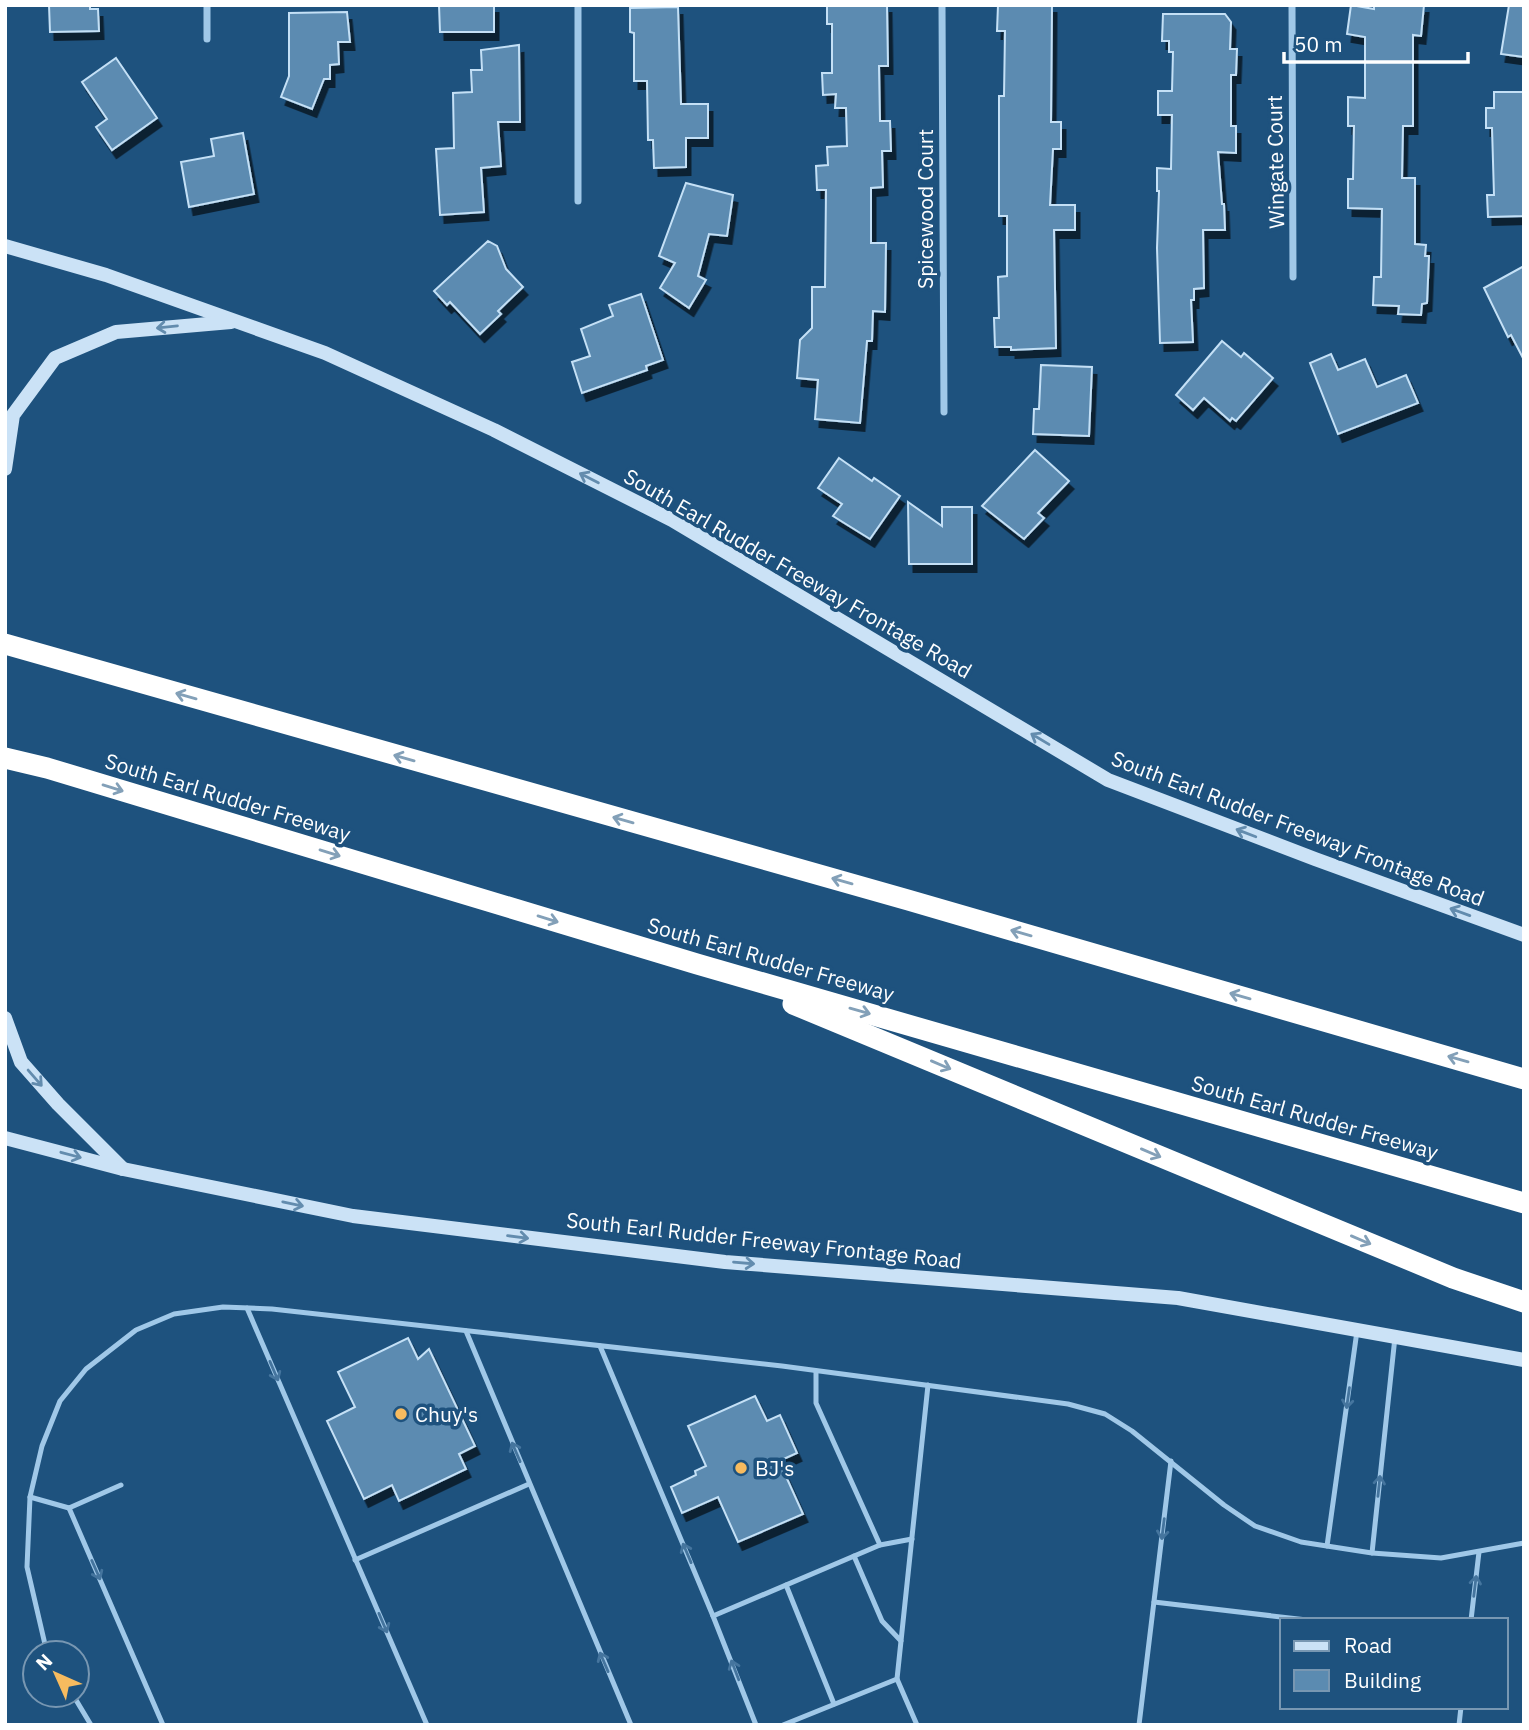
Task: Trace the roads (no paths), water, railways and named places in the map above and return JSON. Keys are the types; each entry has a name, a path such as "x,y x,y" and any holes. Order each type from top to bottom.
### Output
{"highway":[{"path":"5,644 895,896 1524,1079"},
{"name":"South Earl Rudder Freeway","path":"5,758 47,768 697,964 1524,1203"},
{"path":"697,964 1453,1278 1524,1302"}],"main road":[{"name":"South Earl Rudder Freeway Frontage Road","path":"5,246 106,275 337,359 494,430 672,520 1108,780 1524,935"},
{"path":"5,469 13,415 55,358 116,332 235,321"},
{"path":"5,1018 21,1062 58,1104 123,1169"},
{"name":"South Earl Rudder Freeway Frontage Road","path":"5,1138 123,1169 353,1216 725,1262 1178,1298 1524,1360"}],"street":[{"path":"207,5 207,39"},
{"path":"578,5 578,201"},
{"name":"Spicewood Court","path":"942,5 944,412"},
{"name":"Wingate Court","path":"1292,5 1293,277"}],"lane":[{"path":"44,1639 27,1567 30,1497 42,1446 60,1401 86,1369 136,1330 174,1314 223,1307 600,1346 1068,1404 1105,1414 1132,1431 1224,1505 1255,1526 1301,1542 1372,1553 1441,1558 1524,1543"},
{"path":"247,1308 427,1725"},
{"path":"466,1331 631,1725"},
{"path":"1327,1546 1357,1331"},
{"path":"1372,1553 1395,1337"},
{"path":"600,1346 756,1725"},
{"path":"816,1371 816,1403 880,1545"},
{"path":"917,1725 897,1679 928,1385"},
{"path":"1139,1725 1171,1461"},
{"path":"355,1560 529,1484"},
{"path":"30,1497 69,1507 121,1485"},
{"path":"69,1507 163,1725"},
{"path":"713,1616 880,1545 912,1539"},
{"path":"1471,1618 1479,1552"},
{"path":"854,1556 882,1621 901,1642"},
{"path":"786,1585 834,1704"},
{"path":"1154,1602 1290,1618"},
{"path":"783,1725 897,1679"},
{"path":"81,1709 91,1725"}],"place":[{"name":"Chuy's","path":"401,1414"},
{"name":"BJ's","path":"741,1468"}]}
